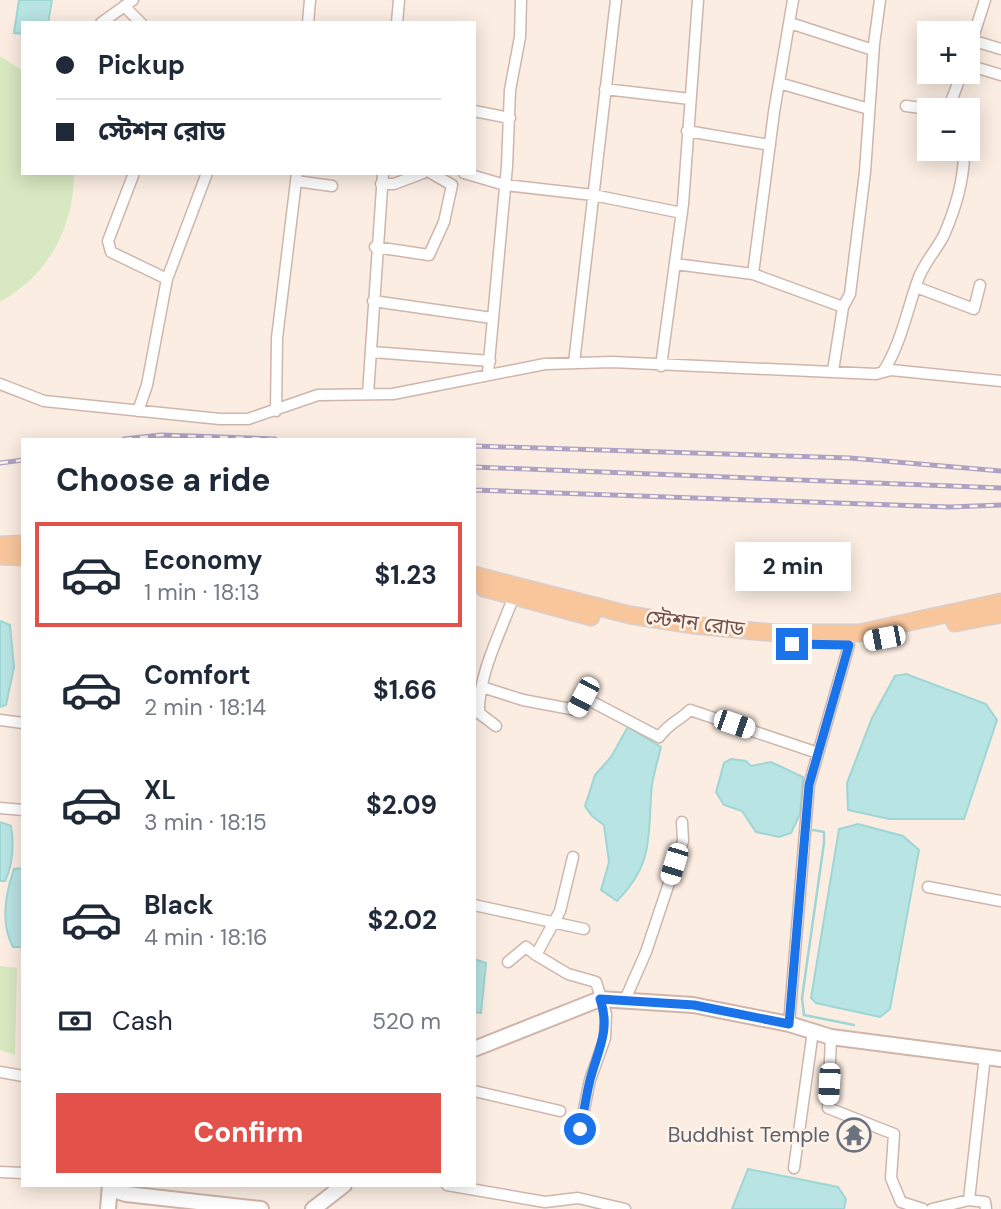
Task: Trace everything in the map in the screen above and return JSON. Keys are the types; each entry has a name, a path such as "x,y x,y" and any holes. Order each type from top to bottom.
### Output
{"main road":[{"path":"0,545 21,544"},
{"path":"0,556 21,558"},
{"name":"স্টেশন রোড","path":"476,576 629,615 775,633 859,633 1001,602"},
{"name":"স্টেশন রোড","path":"476,586 513,598 624,624 709,637 849,645 1001,614"}],"street":[{"path":"308,21 310,0"},
{"path":"397,21 399,0"},
{"path":"488,373 505,185 510,90 520,37 522,0"},
{"path":"574,363 616,0"},
{"path":"661,366 682,213 698,0"},
{"path":"753,274 793,0"},
{"path":"834,371 843,307 850,294 880,0"},
{"path":"978,21 985,0"},
{"path":"104,21 128,3 140,21"},
{"path":"790,23 873,50"},
{"path":"980,43 1001,49"},
{"path":"980,69 1001,75"},
{"path":"779,83 869,109"},
{"path":"606,89 690,99"},
{"path":"906,106 917,107"},
{"path":"476,111 510,118"},
{"path":"687,131 770,145"},
{"path":"883,372 893,355 916,287 943,235 956,200 963,161"},
{"path":"133,175 108,241 111,252 167,279"},
{"path":"368,394 375,247 382,178 394,184 419,175"},
{"path":"375,247 429,255 444,222 452,185 434,175"},
{"path":"471,175 505,185 593,195 682,213"},
{"path":"138,411 147,385 167,279 207,176"},
{"path":"276,411 277,338 296,177 332,186"},
{"path":"676,264 753,274 843,307"},
{"path":"916,287 974,309 980,285"},
{"path":"373,301 492,318"},
{"path":"372,352 489,361"},
{"path":"0,384 44,401 220,419 248,419 318,396 393,394 488,373 545,364 876,374 883,372 1001,381"},
{"path":"496,726 477,713 482,687 513,598"},
{"path":"789,1024 809,785 849,645"},
{"path":"482,687 523,700 576,710 583,697 659,737 670,722 682,718 690,710 818,752"},
{"path":"0,720 21,723"},
{"path":"0,808 21,810"},
{"path":"624,1002 643,961 683,841 682,822"},
{"path":"536,955 554,923 573,857"},
{"path":"928,887 1001,901"},
{"path":"476,905 584,929"},
{"path":"508,962 526,947 568,974 596,982 606,1014 605,1038 590,1080 580,1129"},
{"path":"476,1048 600,999 694,1005 789,1024 831,1037 1001,1059"},
{"path":"794,1168 813,1031"},
{"path":"831,1037 828,1108 894,1134 891,1178 901,1202 923,1209"},
{"path":"969,1200 985,1056"},
{"path":"0,1072 21,1076"},
{"path":"476,1091 560,1111"},
{"path":"0,1172 21,1173"},
{"path":"108,1209 111,1187 127,1194 261,1209"},
{"path":"313,1209 341,1187"},
{"path":"459,1187 545,1202 578,1198 625,1209"},
{"path":"932,1209 969,1200 985,1202 986,1209"}],"green space":[{"path":"0,56 21,70 21,175 74,175 69,213 55,248 32,278 0,302"},
{"path":"0,966 17,968 15,1055 0,1050"}],"water":[{"path":"19,0 52,0 48,21 21,21 21,34 14,33"},
{"path":"0,621 10,625 14,667 6,705 0,707"},
{"path":"906,674 986,704 997,720 964,819 889,819 848,810 847,783 872,718 895,676"},
{"path":"628,727 661,747 652,785 649,833 644,860 629,887 617,901 601,890 609,862 604,825 592,816 585,806 595,775 611,757"},
{"path":"731,759 746,761 751,766 771,762 803,777 800,814 791,833 779,837 756,832 742,811 724,805 716,792 724,763"},
{"path":"0,822 11,826 12,833 11,861 5,881 0,881"},
{"path":"858,824 903,836 919,850 890,1009 880,1017 816,1003 811,998 839,829"},
{"path":"21,868 21,947 13,947 5,919 6,899 14,869"},
{"path":"476,960 486,963 481,1013 476,1012"},
{"path":"748,1169 838,1187 846,1199 844,1209 732,1209"}],"waterway":[{"path":"813,830 824,832 824,843 802,998 804,1015 854,1025"}],"railway":[{"path":"133,438 161,435 246,438"},
{"path":"476,446 850,458 1001,471"},
{"path":"0,463 21,460"},
{"path":"476,467 1001,488"},
{"path":"476,490 949,507 1001,505"}],"place":[{"name":"Buddhist Temple","path":"854,1135"}],"route":[{"path":"580,1129 590,1080 605,1038 606,1014 600,999 694,1005 789,1024 809,785 849,645 792,644"}]}
